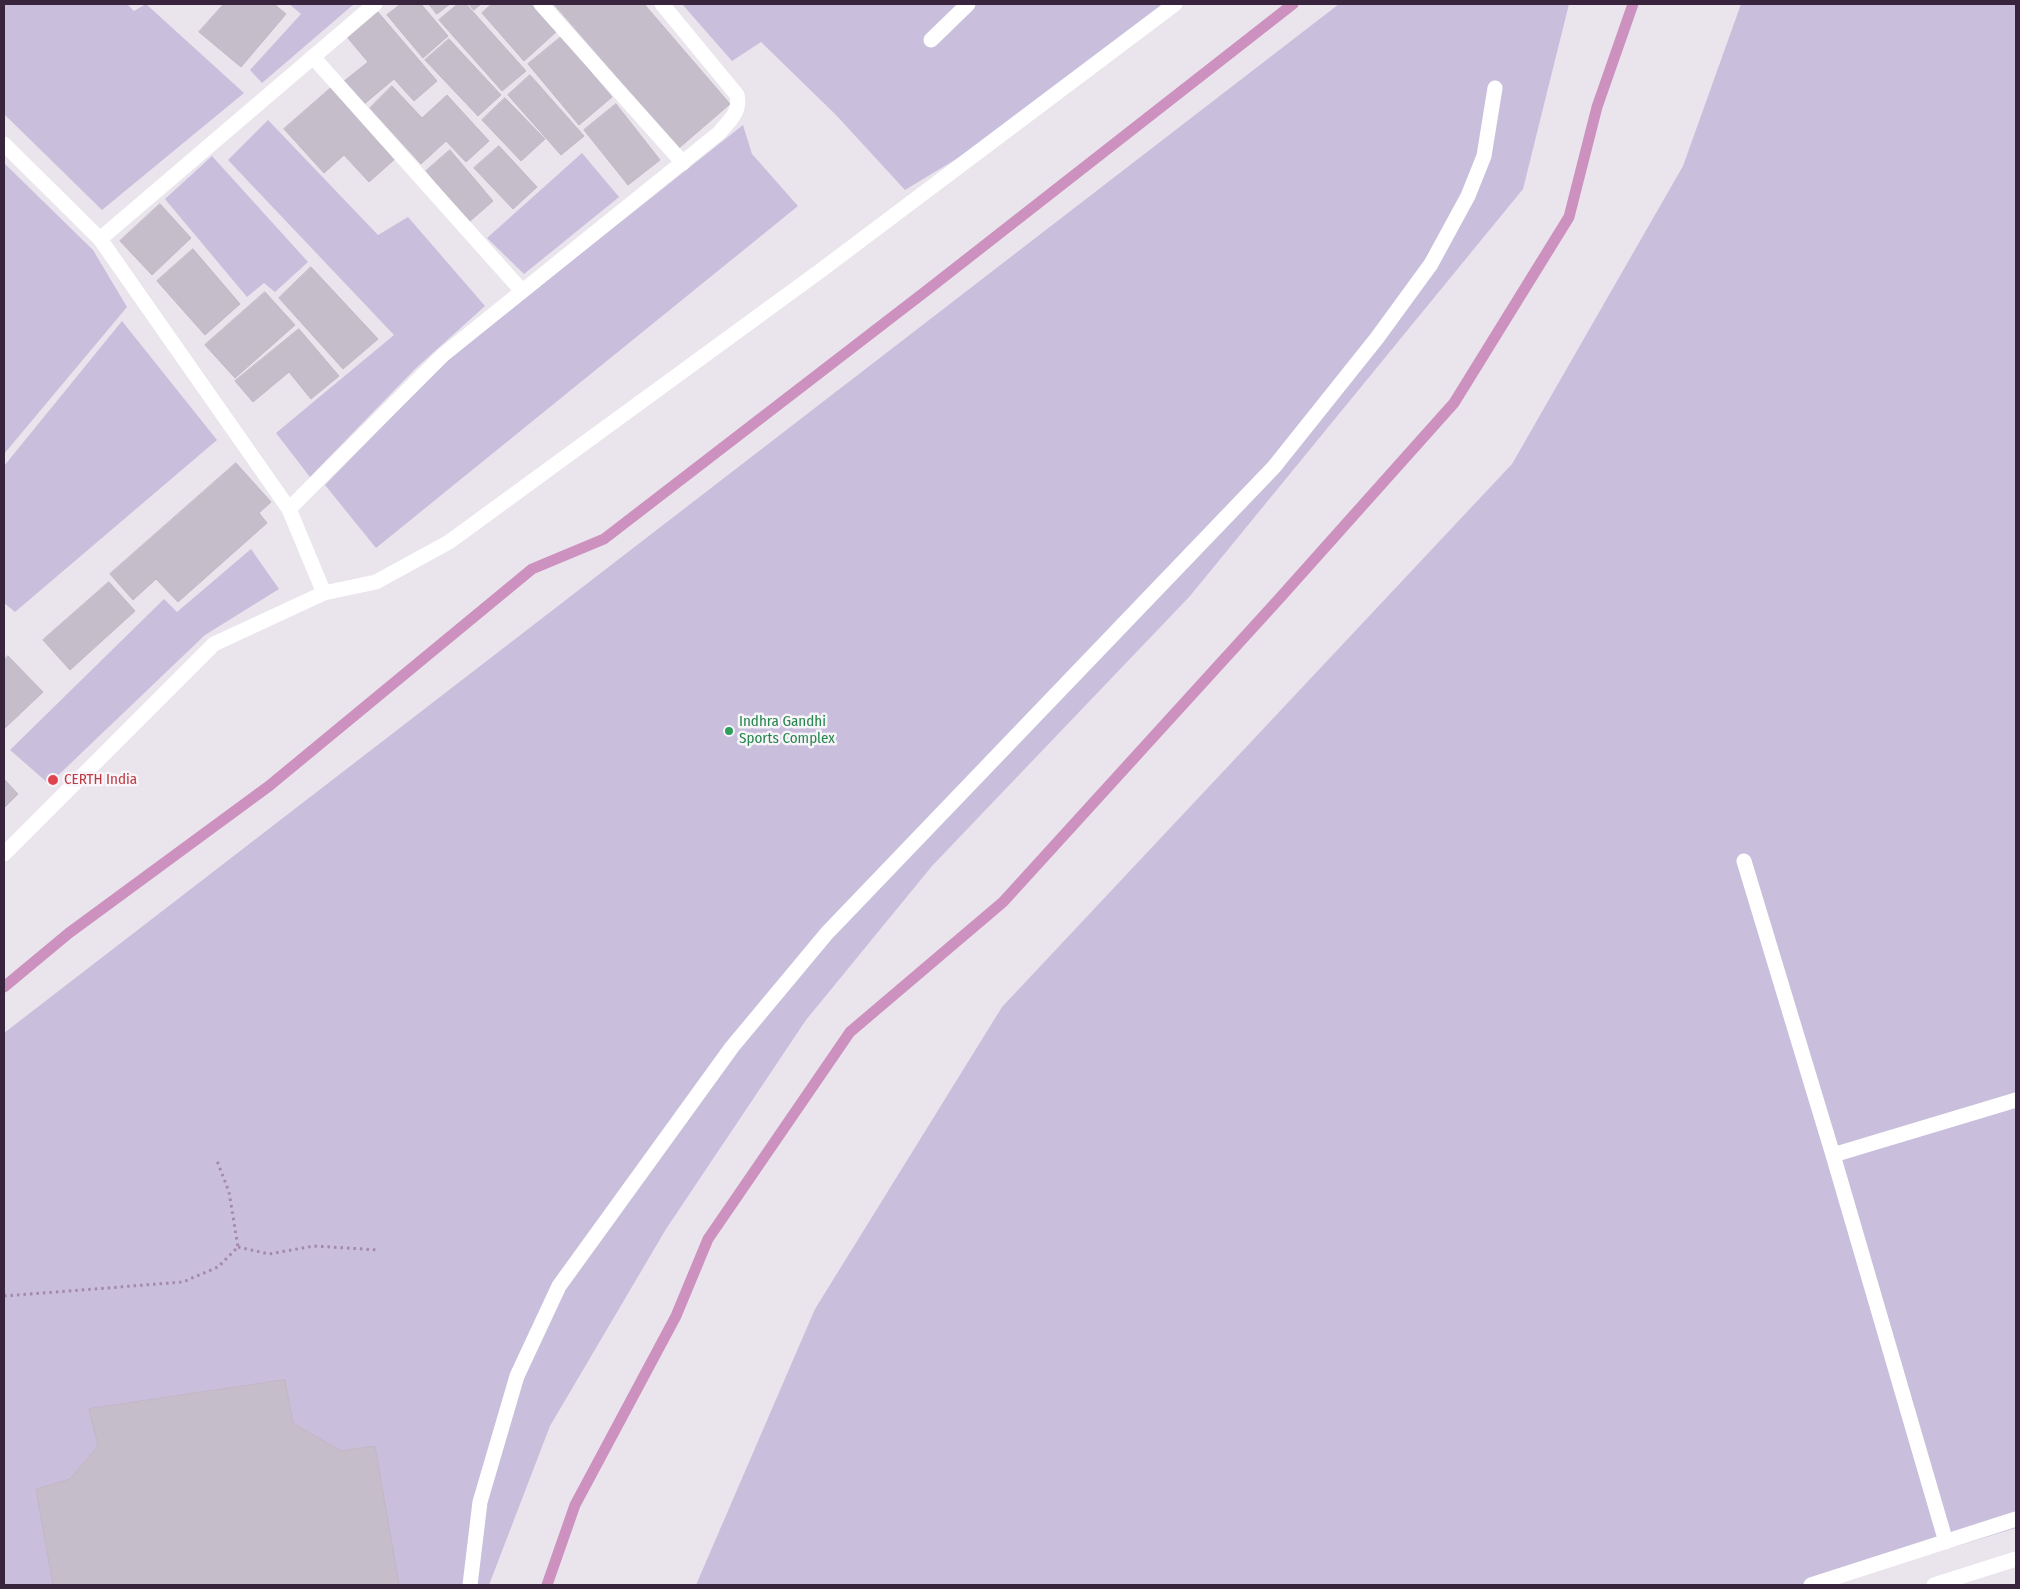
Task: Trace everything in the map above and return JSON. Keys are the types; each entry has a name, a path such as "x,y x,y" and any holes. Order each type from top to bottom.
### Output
{"street":[{"path":"100,239 375,4"},
{"path":"540,4 683,163"},
{"path":"289,509 443,355 683,163 719,133 734,115 739,104 737,96 662,4"},
{"path":"931,40 968,4"},
{"path":"4,854 214,644 324,593 376,582 449,542 820,271 1175,4"},
{"path":"313,57 522,291"},
{"path":"470,1585 480,1502 517,1376 559,1286 732,1047 827,933 1274,466 1377,338 1430,264 1468,196 1484,156 1495,88"},
{"path":"4,144 100,239 289,509 324,593"},
{"path":"1744,862 1833,1155 1946,1542"},
{"path":"1833,1155 2016,1100"},
{"path":"1811,1585 2016,1519"},
{"path":"1934,1585 2016,1559"}],"path":[{"path":"216,1158 229,1192 238,1247"},
{"path":"238,1247 269,1254 314,1246 380,1250"},
{"path":"4,1296 183,1282 218,1267 238,1247"}],"shaded area":[{"path":"4,4 127,4 134,11 146,4 244,93 102,210 4,114"},
{"path":"289,4 354,4 262,83 250,70 301,14"},
{"path":"682,4 1174,4 1019,121 905,190 836,115 761,42 732,61"},
{"name":"Indhra Gandhi Sports Complex","path":"1339,4 1569,4 1523,189 1190,596 932,866 806,1020 666,1229 550,1426 489,1585 4,1585 4,1033"},
{"path":"1741,4 2016,4 2016,1528 1830,1585 696,1585 815,1309 1002,1007 1512,464 1683,166"},
{"path":"268,120 378,235 408,217 485,306 415,369 310,477 276,433 394,335 228,160"},
{"path":"743,125 752,154 798,206 376,548 325,485 448,359"},
{"path":"582,153 619,197 524,274 487,238"},
{"path":"212,156 308,262 275,292 264,283 247,297 165,199"},
{"path":"4,163 93,250 127,307 4,454"},
{"path":"122,321 217,440 15,612 4,603 4,466"},
{"path":"251,549 279,589 205,635 49,784 10,750 164,599 177,612"}],"building":[{"path":"224,4 274,4 286,14 241,67 199,32"},
{"path":"401,4 421,4 448,36 423,58 387,15"},
{"path":"429,4 450,4 437,14"},
{"path":"458,4 466,4 526,71 502,91 439,20"},
{"path":"469,4 481,4 474,10"},
{"path":"492,4 531,4 556,32 524,61 482,13"},
{"path":"554,4 644,4 730,104 679,148"},
{"path":"377,11 437,81 414,101 394,79 363,105 343,82 368,62 347,37"},
{"path":"561,37 612,97 579,125 528,64"},
{"path":"449,39 501,95 478,116 425,60"},
{"path":"530,75 584,136 561,155 508,95"},
{"path":"392,86 422,118 447,95 489,141 466,162 446,141 421,164 370,108"},
{"path":"332,87 396,158 369,182 344,155 324,173 284,129"},
{"path":"505,98 545,139 521,161 482,120"},
{"path":"616,104 660,160 628,185 584,130"},
{"path":"499,146 537,187 513,209 474,168"},
{"path":"450,150 493,201 469,222 426,171"},
{"path":"160,204 191,238 152,275 120,241"},
{"path":"193,249 240,304 205,335 157,281"},
{"path":"311,267 378,339 343,369 279,298"},
{"path":"265,292 295,325 235,378 205,345"},
{"path":"299,329 339,376 311,399 289,372 253,402 235,381"},
{"path":"236,463 271,502 259,513 267,523 178,602 156,579 133,600 110,574"},
{"path":"109,582 135,611 70,670 43,640"},
{"path":"8,656 43,692 4,729 4,660"},
{"path":"4,779 18,794 4,808"},
{"path":"285,1380 293,1423 341,1451 375,1446 399,1585 53,1585 36,1489 70,1479 98,1446 89,1409"}],"waterway":[{"path":"4,987 69,933 269,786 532,569 604,539 926,291 1293,4"},
{"path":"547,1585 575,1505 676,1316 708,1239 850,1032 1003,902 1278,600 1454,403 1569,217 1597,107 1633,4"}],"place":[{"name":"Indhra Gandhi Sports Complex","path":"729,731"},
{"name":"CERTH India","path":"53,780"}]}
